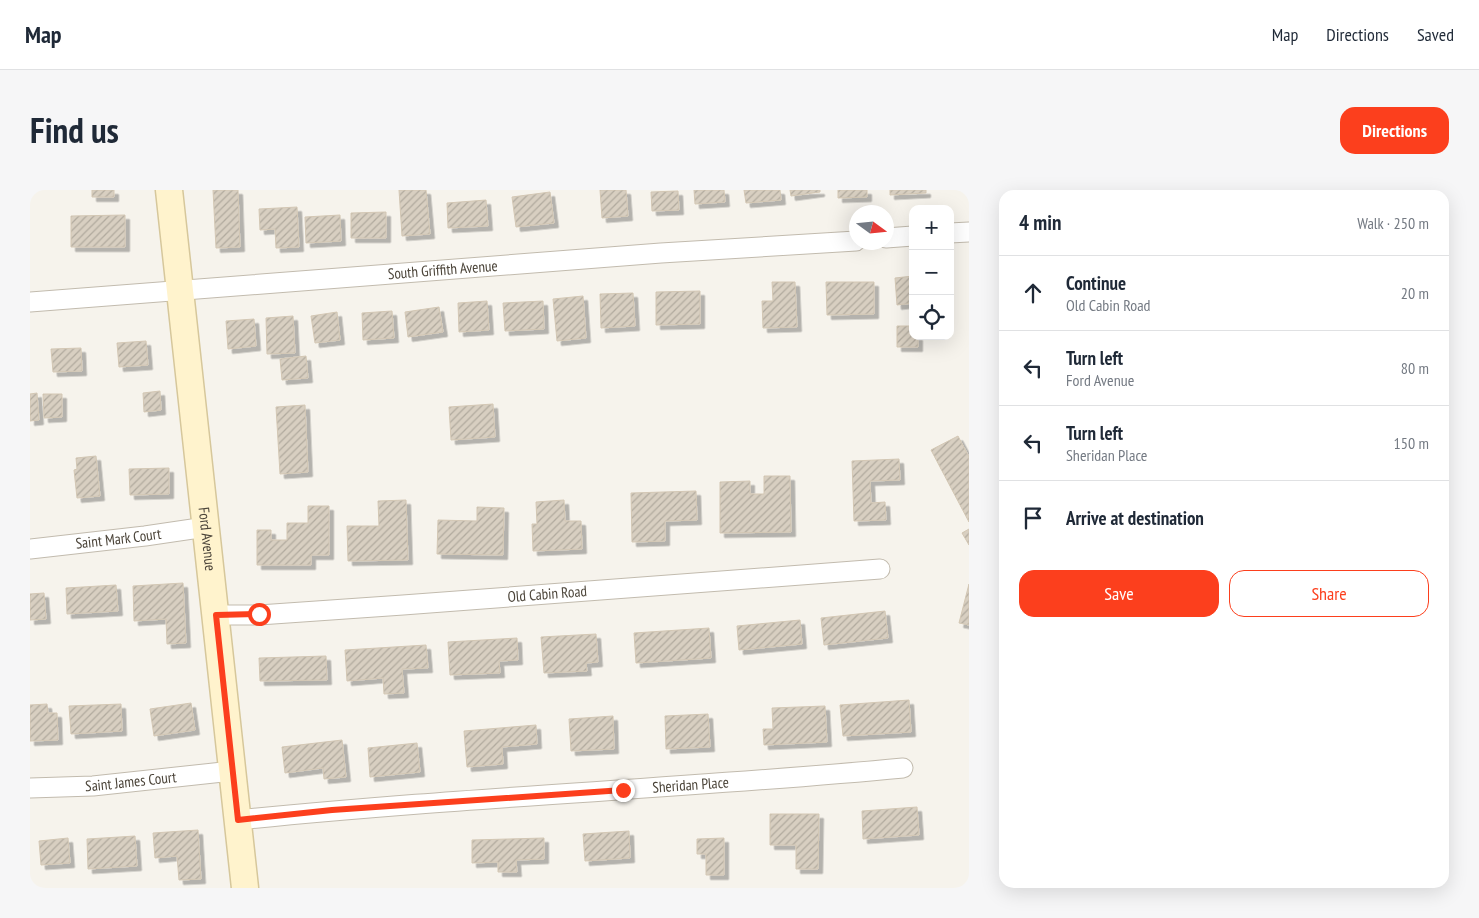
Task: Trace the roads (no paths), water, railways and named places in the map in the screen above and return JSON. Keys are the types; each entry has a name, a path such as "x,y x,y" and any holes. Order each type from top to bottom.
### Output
{"street":[{"name":"Ford Avenue","path":"169,190 245,888"},
{"path":"954,233 969,232"},
{"path":"894,237 909,236"},
{"name":"South Griffith Avenue","path":"30,302 180,292 661,253 849,241"},
{"name":"Saint Mark Court","path":"30,549 206,527"},
{"name":"Old Cabin Road","path":"216,615 403,605 880,568"},
{"name":"Sheridan Place","path":"238,820 332,810 788,779 903,768"},
{"name":"Saint James Court","path":"30,788 93,786 232,771"}]}
